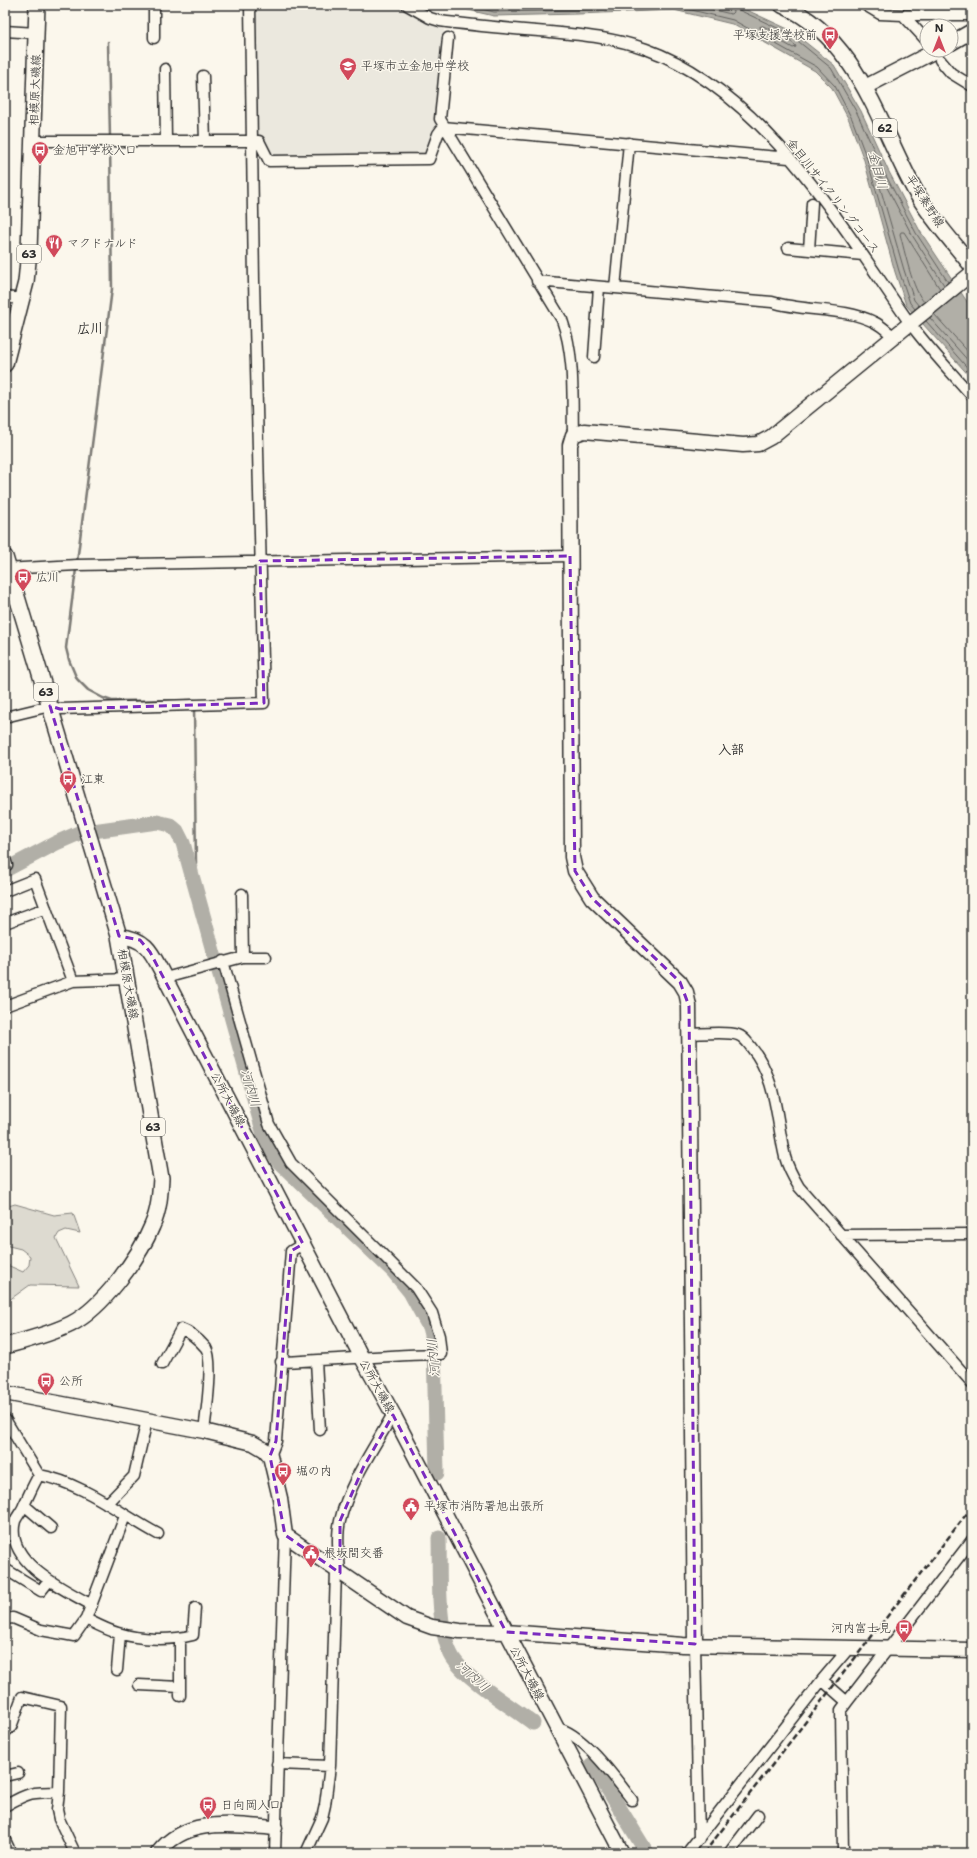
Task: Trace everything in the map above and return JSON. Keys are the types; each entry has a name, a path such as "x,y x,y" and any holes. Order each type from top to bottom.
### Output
{"main road":[{"name":"相模原大磯線","path":"5,364 22,299 30,251 37,5"},
{"name":"平塚秦野線","path":"782,5 825,34 853,68 865,87 911,184 939,224 972,266"},
{"name":"相模原大磯線","path":"5,1346 52,1332 72,1323 87,1313 109,1292 141,1249 153,1226 160,1199 161,1178 119,936 6,565"}],"street":[{"path":"154,5 154,38"},
{"path":"5,717 50,706 60,708 264,703 254,281 250,5"},
{"name":"金目川サイクリングコース","path":"407,5 430,18 440,21 591,36 646,48 692,72 723,93 750,115 789,158 841,224 911,324 972,396"},
{"path":"865,5 880,14 972,15"},
{"path":"903,15 919,32"},
{"path":"5,31 36,33"},
{"path":"959,38 972,31"},
{"path":"448,38 440,119 562,320 568,336 571,354 573,435 570,445 572,857 575,871 592,898 680,982 686,992 689,1006 694,1384 695,1644 699,1839"},
{"path":"865,87 931,58"},
{"path":"940,58 951,73 972,86"},
{"path":"165,69 166,141"},
{"path":"204,76 205,141"},
{"path":"33,141 259,141 269,161 429,159 438,134 444,127"},
{"path":"444,127 789,158"},
{"path":"615,288 629,144"},
{"path":"809,250 812,204"},
{"path":"788,248 863,255"},
{"path":"573,435 584,431 743,445 758,444 771,437 972,273"},
{"path":"537,281 772,302 794,308 849,313 875,322 894,337"},
{"path":"594,356 599,287"},
{"path":"5,297 22,299"},
{"path":"6,565 570,556"},
{"path":"5,890 35,879 73,982"},
{"path":"242,894 243,957"},
{"path":"5,923 46,908"},
{"name":"公所大磯線","path":"119,936 140,940 150,952 165,978 362,1358 393,1414 622,1853"},
{"path":"165,978 243,957 266,957"},
{"path":"220,963 269,1124 281,1147 291,1163 416,1288 432,1313 439,1336 441,1354 281,1362"},
{"path":"5,1006 73,982 127,979"},
{"path":"689,1034 736,1034 744,1038 753,1049 764,1065 770,1082 785,1157 791,1174 799,1187 972,1383"},
{"path":"841,1235 972,1234"},
{"path":"270,1456 276,1441 281,1362 291,1251 303,1244"},
{"path":"162,1364 181,1329 188,1332 206,1349 210,1376 204,1432"},
{"path":"316,1361 320,1430"},
{"path":"5,1393 147,1420 253,1443 265,1450 270,1456 280,1498 285,1535 275,1853"},
{"path":"306,1853 322,1818 330,1766 338,1540 340,1521 344,1507 362,1468 393,1414"},
{"path":"5,1419 39,1475 55,1478 75,1485 124,1516 158,1534"},
{"path":"107,1504 134,1476 147,1420"},
{"path":"39,1475 26,1497 24,1505 15,1521 13,1537 16,1547 25,1559 49,1581 92,1605"},
{"path":"24,1505 51,1528"},
{"path":"5,1619 13,1618 41,1630 74,1636 86,1619 92,1605 124,1516"},
{"path":"285,1535 407,1618 438,1628 717,1646 972,1650"},
{"path":"843,1853 841,1710 972,1540"},
{"path":"5,1569 41,1591 49,1581"},
{"path":"86,1619 120,1634 139,1638 180,1639 193,1635 195,1608"},
{"path":"117,1670 120,1634"},
{"path":"139,1685 180,1692 180,1639"},
{"path":"687,1853 822,1680 850,1647"},
{"path":"822,1680 847,1702"},
{"path":"5,1732 11,1727 22,1697 60,1706 60,1792 58,1810 59,1819 75,1853"},
{"path":"556,1728 564,1729 576,1736 617,1779 632,1800"},
{"path":"277,1764 330,1766"},
{"path":"5,1776 18,1773"},
{"path":"5,1806 26,1794 36,1792 60,1792"},
{"path":"729,1853 758,1815"},
{"path":"158,1853 181,1832 216,1824 275,1828"},
{"path":"5,1840 11,1853"}],"highlighted area":[{"path":"570,556 575,871 592,898 680,982 689,1006 695,1644 506,1632 393,1415 363,1468 340,1521 340,1573 285,1535 270,1456 276,1441 291,1251 303,1244 150,952 140,940 119,936 50,706 60,709 264,703 260,561"}],"shaded area":[{"name":"平塚市立金旭中学校","path":"255,5 396,5 444,29 435,133 429,152 425,154 272,158 258,134"},
{"path":"15,1204 54,1215 73,1213 80,1233 66,1230 59,1233 56,1238 79,1286 30,1285 5,1303 5,1264 23,1272 29,1265 30,1256 21,1249 5,1245 5,1207"}],"water":[{"name":"金目川","path":"447,5 736,5 790,30 834,65 861,111 888,170 920,231 972,309 972,379 906,305 895,272 864,160 849,120 832,88 815,71 732,24 674,10 494,16"}],"waterway":[{"path":"108,42 110,138"},
{"path":"77,562 112,289 110,143"},
{"path":"76,569 66,648 77,679 88,690 112,701 194,700 194,703"},
{"path":"190,868 196,863 194,708"},
{"name":"河内川","path":"5,870 56,843 79,833 157,822 170,825 177,831 183,843 265,1138 279,1162 393,1271 410,1292 429,1327 434,1347 437,1473"},
{"name":"河内川","path":"439,1538 441,1617 448,1646 453,1658 468,1675 490,1693 533,1723"},
{"name":"河内川","path":"591,1766 598,1773 647,1853"}],"railway":[{"path":"704,1853 972,1507"}],"place":[{"name":"平塚支援学校前","path":"830,50"},
{"name":"平塚市立金旭中学校","path":"348,81"},
{"name":"金旭中学校入口","path":"40,165"},
{"name":"マクドナルド","path":"54,258"},
{"name":"広川","path":"23,592"},
{"name":"江東","path":"68,794"},
{"name":"公所","path":"46,1396"},
{"name":"堀の内","path":"283,1486"},
{"name":"平塚市消防署旭出張所","path":"411,1521"},
{"name":"根坂間交番","path":"311,1568"},
{"name":"河内富士見","path":"904,1643"},
{"name":"日向岡入口","path":"208,1820"}],"district":[{"name":"広川","path":"90,328"},
{"name":"入部","path":"731,749"}]}
